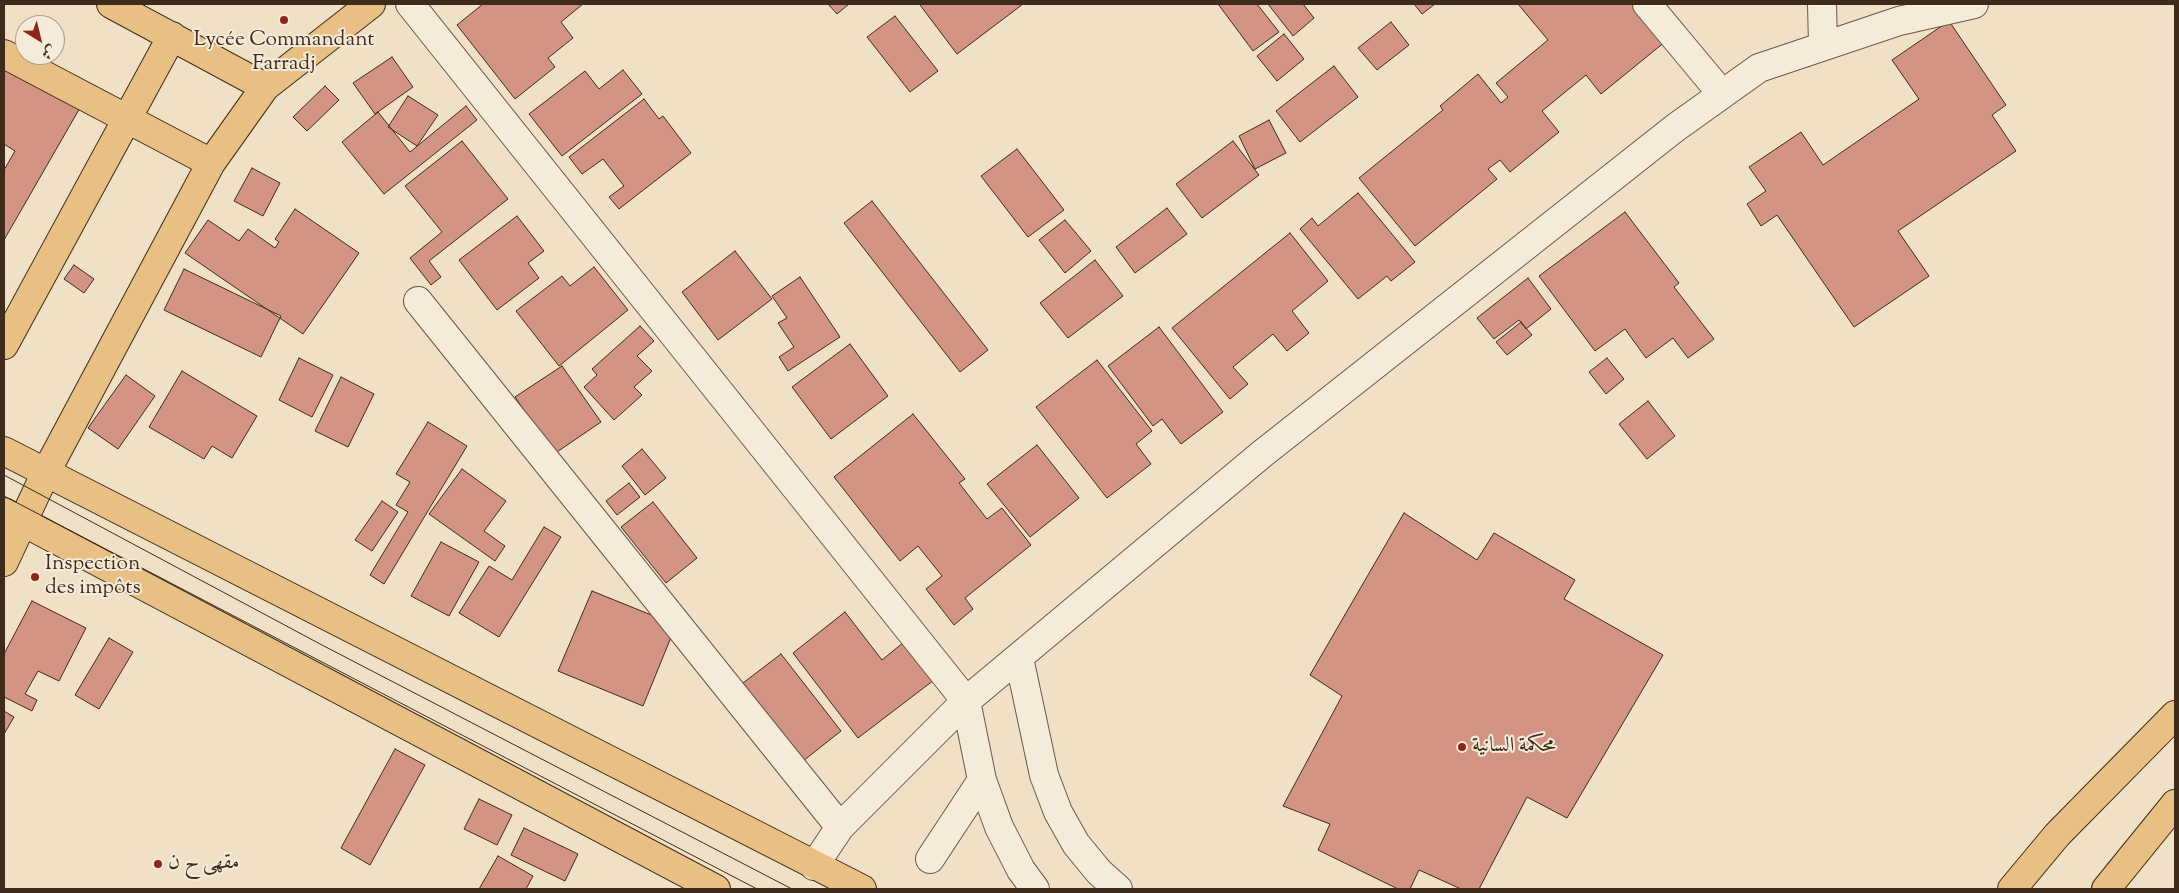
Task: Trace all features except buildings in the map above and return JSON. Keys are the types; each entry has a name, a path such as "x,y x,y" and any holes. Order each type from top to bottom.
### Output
{"main road":[{"path":"111,4 265,87"},
{"path":"4,562 13,518 46,472 211,162 265,87 371,4"},
{"path":"4,345 172,36"},
{"path":"4,54 128,117 211,162"},
{"path":"4,451 862,889"},
{"path":"13,518 716,889"},
{"path":"2012,889 2057,835 2175,715"},
{"path":"2106,889 2175,804"}],"street":[{"path":"410,4 966,701 982,780 999,827 1021,870 1035,889"},
{"path":"1646,4 1722,94"},
{"path":"1822,4 1824,46"},
{"path":"814,866 840,827 966,701 1262,454 1675,128 1759,68 1899,21 1974,4"},
{"path":"418,301 840,827"},
{"path":"1019,658 1044,775 1058,812 1076,844 1099,872 1118,889"},
{"path":"930,859 982,780"}],"tram line":[{"path":"4,475 322,645 792,889"},
{"path":"4,496 757,889"}],"place":[{"name":"Lycée Commandant Farradj","path":"284,20"},
{"name":"Inspection des impôts","path":"35,577"},
{"name":"محكمة السانية","path":"1462,747"},
{"name":"مقهى ح ن","path":"158,864"}]}
